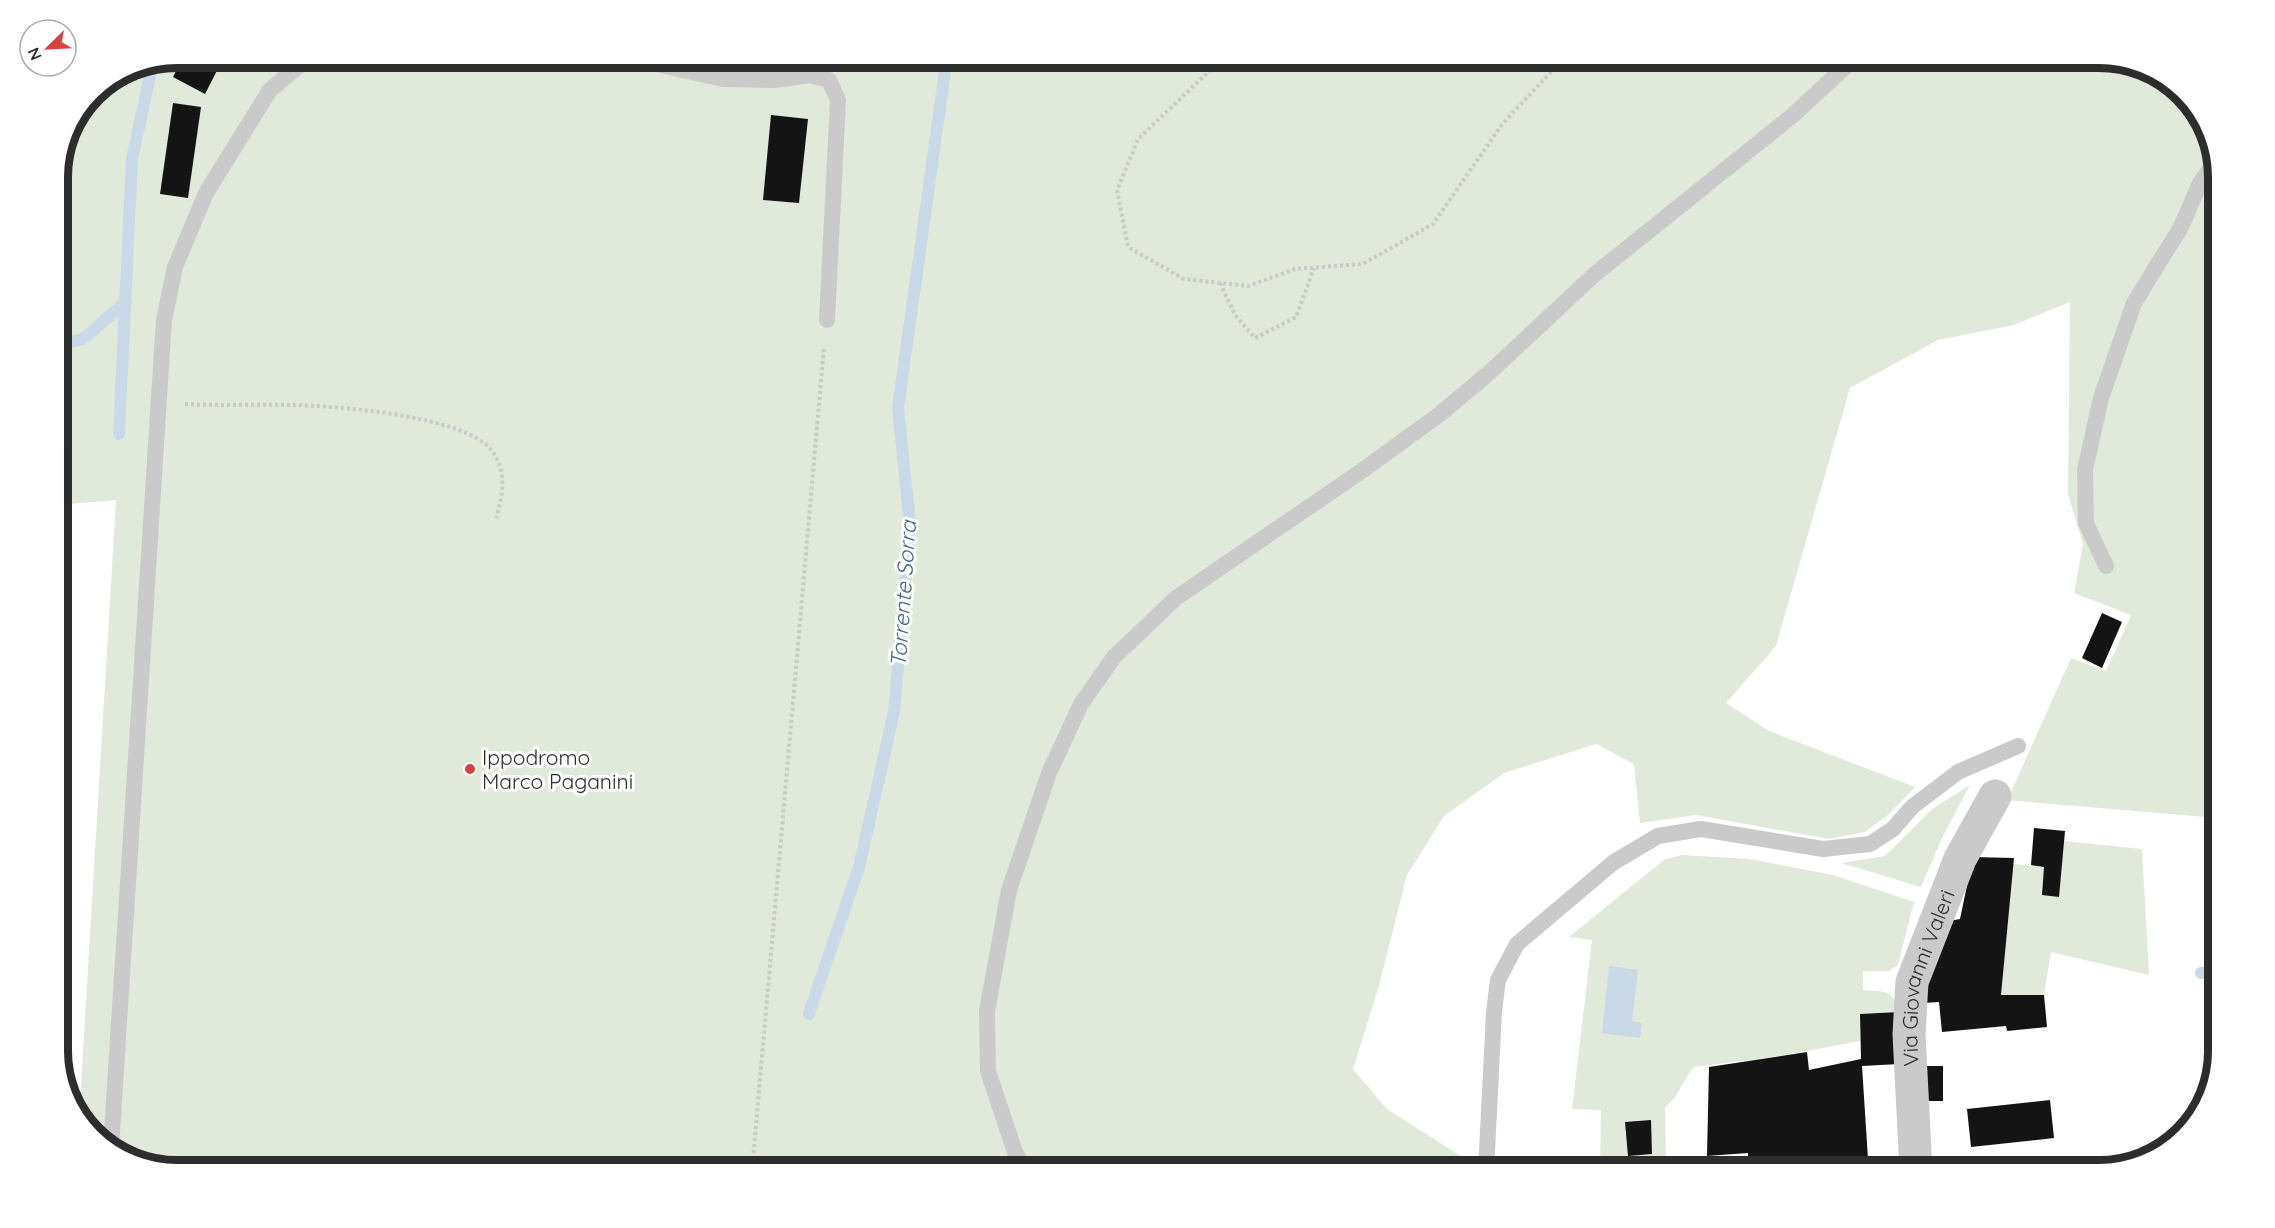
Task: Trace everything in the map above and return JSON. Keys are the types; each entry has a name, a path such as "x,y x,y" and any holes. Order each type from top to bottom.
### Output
{"street":[{"name":"Via Giovanni Valeri","path":"1915,1160 1909,1034 1912,982 1960,859 1995,796"}],"lane":[{"path":"112,1138 164,320 175,267 206,193 270,90 296,68"},
{"path":"674,68 723,79 775,80 810,75 829,80 838,100 826,320"},
{"path":"1020,1160 988,1071 987,1011 1009,890 1049,773 1081,704 1114,657 1176,598 1363,470 1440,414 1490,372 1595,274 1792,116 1844,68"},
{"path":"2106,566 2086,523 2085,470 2101,398 2134,303 2181,227 2200,183 2207,173"},
{"path":"1487,1160 1494,1012 1498,980 1517,944 1614,862 1658,836 1701,829 1823,849 1870,844 1893,829 1912,807 1958,772 2018,746"}],"path":[{"path":"1212,68 1138,139 1117,190 1128,247 1184,279 1248,286 1295,269 1363,264 1433,224 1503,123 1555,68"},
{"path":"1220,283 1235,315 1255,338 1296,317 1314,268"},
{"path":"753,1160 826,320"},
{"path":"158,402 188,405 291,405 351,409 435,422 472,434 493,452 502,476 503,498 496,518"}],"shaded area":[{"path":"170,68 2112,68 2147,79 2170,95 2189,116 2196,128 2205,155 2207,170 2208,817 2005,800 2008,799 2071,658 2106,671 2131,615 2074,593 2083,544 2068,494 2070,302 2014,325 1938,340 1850,388 1776,646 1726,703 1769,731 1915,787 1888,815 1865,832 1829,839 1696,815 1640,823 1634,764 1596,744 1504,773 1444,816 1407,875 1379,986 1353,1069 1387,1109 1459,1155 1459,1160 163,1160 128,1149 105,1133 80,1102 116,500 68,504 68,163 76,135 90,110 110,90 122,82 155,70"},
{"path":"1970,785 1942,838 1921,887 1841,863 1885,856 1932,809"},
{"path":"2064,841 2142,849 2149,975 2051,952 2044,995 2001,995 2013,864 2044,867"},
{"path":"1682,855 1750,859 1833,875 1914,902 1898,965 1889,971 1863,971 1863,990 1891,995 1899,1012 1860,1014 1860,1041 1768,1058 1693,1067 1675,1097 1665,1108 1666,1157 1661,1160 1600,1160 1601,1110 1572,1109 1592,940 1569,937 1665,859"}],"water":[{"path":"1609,966 1638,970 1632,1021 1642,1023 1640,1038 1602,1033"}],"building":[{"path":"178,68 218,68 205,94 173,77"},
{"path":"173,103 201,107 188,198 160,194"},
{"path":"771,115 808,119 799,203 763,200"},
{"path":"2102,613 2122,622 2102,668 2082,658"},
{"path":"2034,828 2065,831 2059,897 2042,895 2044,867 2031,865"},
{"path":"1973,857 2014,858 2001,995 2044,995 2047,1027 2007,1031 2006,1026 1942,1032 1939,1002 1923,1003 1944,922 1960,919"},
{"path":"1899,1012 1899,1064 1862,1066 1868,1159 1748,1160 1748,1153 1707,1156 1709,1067 1807,1052 1809,1070 1861,1059 1860,1014"},
{"path":"1926,1066 1943,1066 1943,1101 1927,1101"},
{"path":"2050,1100 2054,1138 1971,1147 1967,1109"},
{"path":"1651,1120 1652,1154 1628,1156 1625,1122"}],"waterway":[{"name":"Torrente Sorra","path":"809,1014 859,867 894,712 910,524 898,408 945,68"},
{"path":"119,434 132,159 151,71"},
{"path":"68,342 83,339 126,302"},
{"path":"2201,973 2208,973"}],"place":[{"name":"Ippodromo Marco Paganini","path":"470,769"}]}
